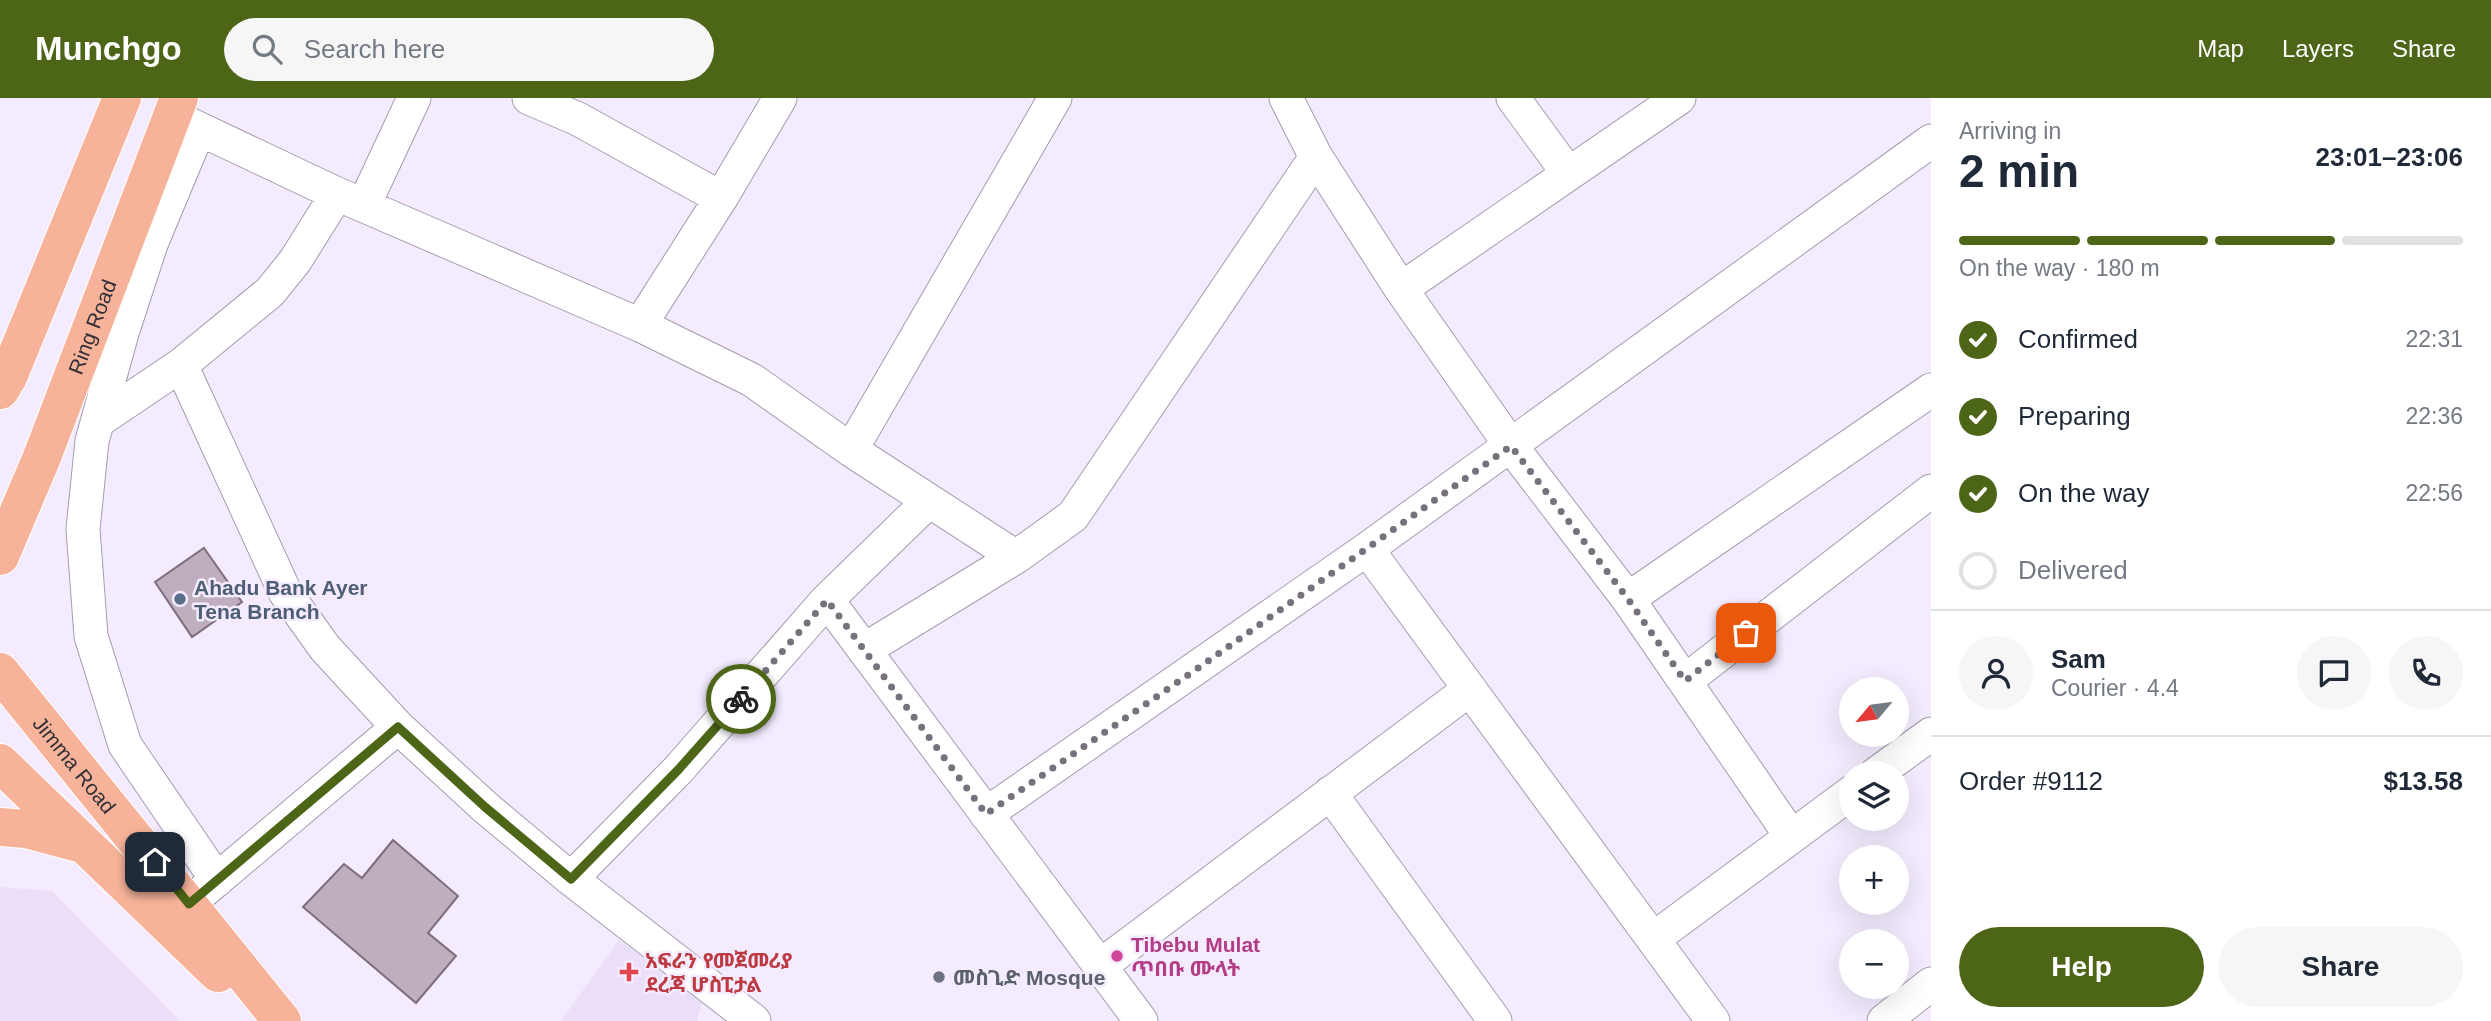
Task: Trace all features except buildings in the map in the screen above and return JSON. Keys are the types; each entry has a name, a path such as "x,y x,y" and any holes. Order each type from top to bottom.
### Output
{"highway":[{"path":"0,390 8,377 122,98"},
{"name":"Ring Road","path":"0,556 183,114"},
{"name":"Jimma Road","path":"0,672 203,892 282,1021"},
{"name":"Jimma Road","path":"0,764 267,1021"},
{"path":"0,827 26,829 88,846"}],"street":[{"path":"98,421 181,365 270,292 350,199 414,98"},
{"path":"529,98 584,108 721,198"},
{"path":"640,325 721,198 780,98"},
{"path":"851,450 1055,98"},
{"path":"1286,98 1316,157 1401,289 1511,446 1628,599 1791,836"},
{"path":"1513,98 1568,173"},
{"path":"1401,289 1678,98"},
{"path":"398,727 203,892 125,745 91,636 83,529 92,441 122,333 151,244 183,114 350,199 640,325 752,380 851,450 1016,557"},
{"path":"986,814 1367,549 1931,141"},
{"path":"864,650 1016,557 1073,516 1316,157"},
{"path":"181,365 285,592 325,648 398,727 485,807 732,1015"},
{"path":"1628,599 1931,390"},
{"path":"1685,681 1931,491"},
{"path":"571,879 678,770 827,600 929,501"},
{"path":"1367,549 1713,1021"},
{"path":"827,600 1141,1021"},
{"path":"1100,966 1470,690"},
{"path":"1894,761 1931,734"},
{"path":"1330,793 1494,1021"},
{"path":"1653,939 1839,801"},
{"path":"1885,1021 1931,985"}],"shaded area":[{"path":"0,887 52,891 180,1021 0,1021"},
{"name":"አፍራን የመጀመሪያ ደረጃ ሆስፒታል","path":"619,940 702,1003 697,1021 561,1021"}],"way so far":[{"path":"741,699 827,600 986,814 1204,664 1511,446 1628,599 1685,681 1746,633"}],"place":[{"name":"Ahadu Bank Ayer Tena Branch","path":"180,599"},
{"name":"Tibebu Mulat ጥበቡ ሙላት","path":"1117,956"},
{"name":"አፍራን የመጀመሪያ ደረጃ ሆስፒታል","path":"629,972"},
{"name":"መስጊድ Mosque","path":"939,977"}],"route":[{"path":"155,862 189,904 398,727 485,807 571,879 678,770 741,699"}]}
